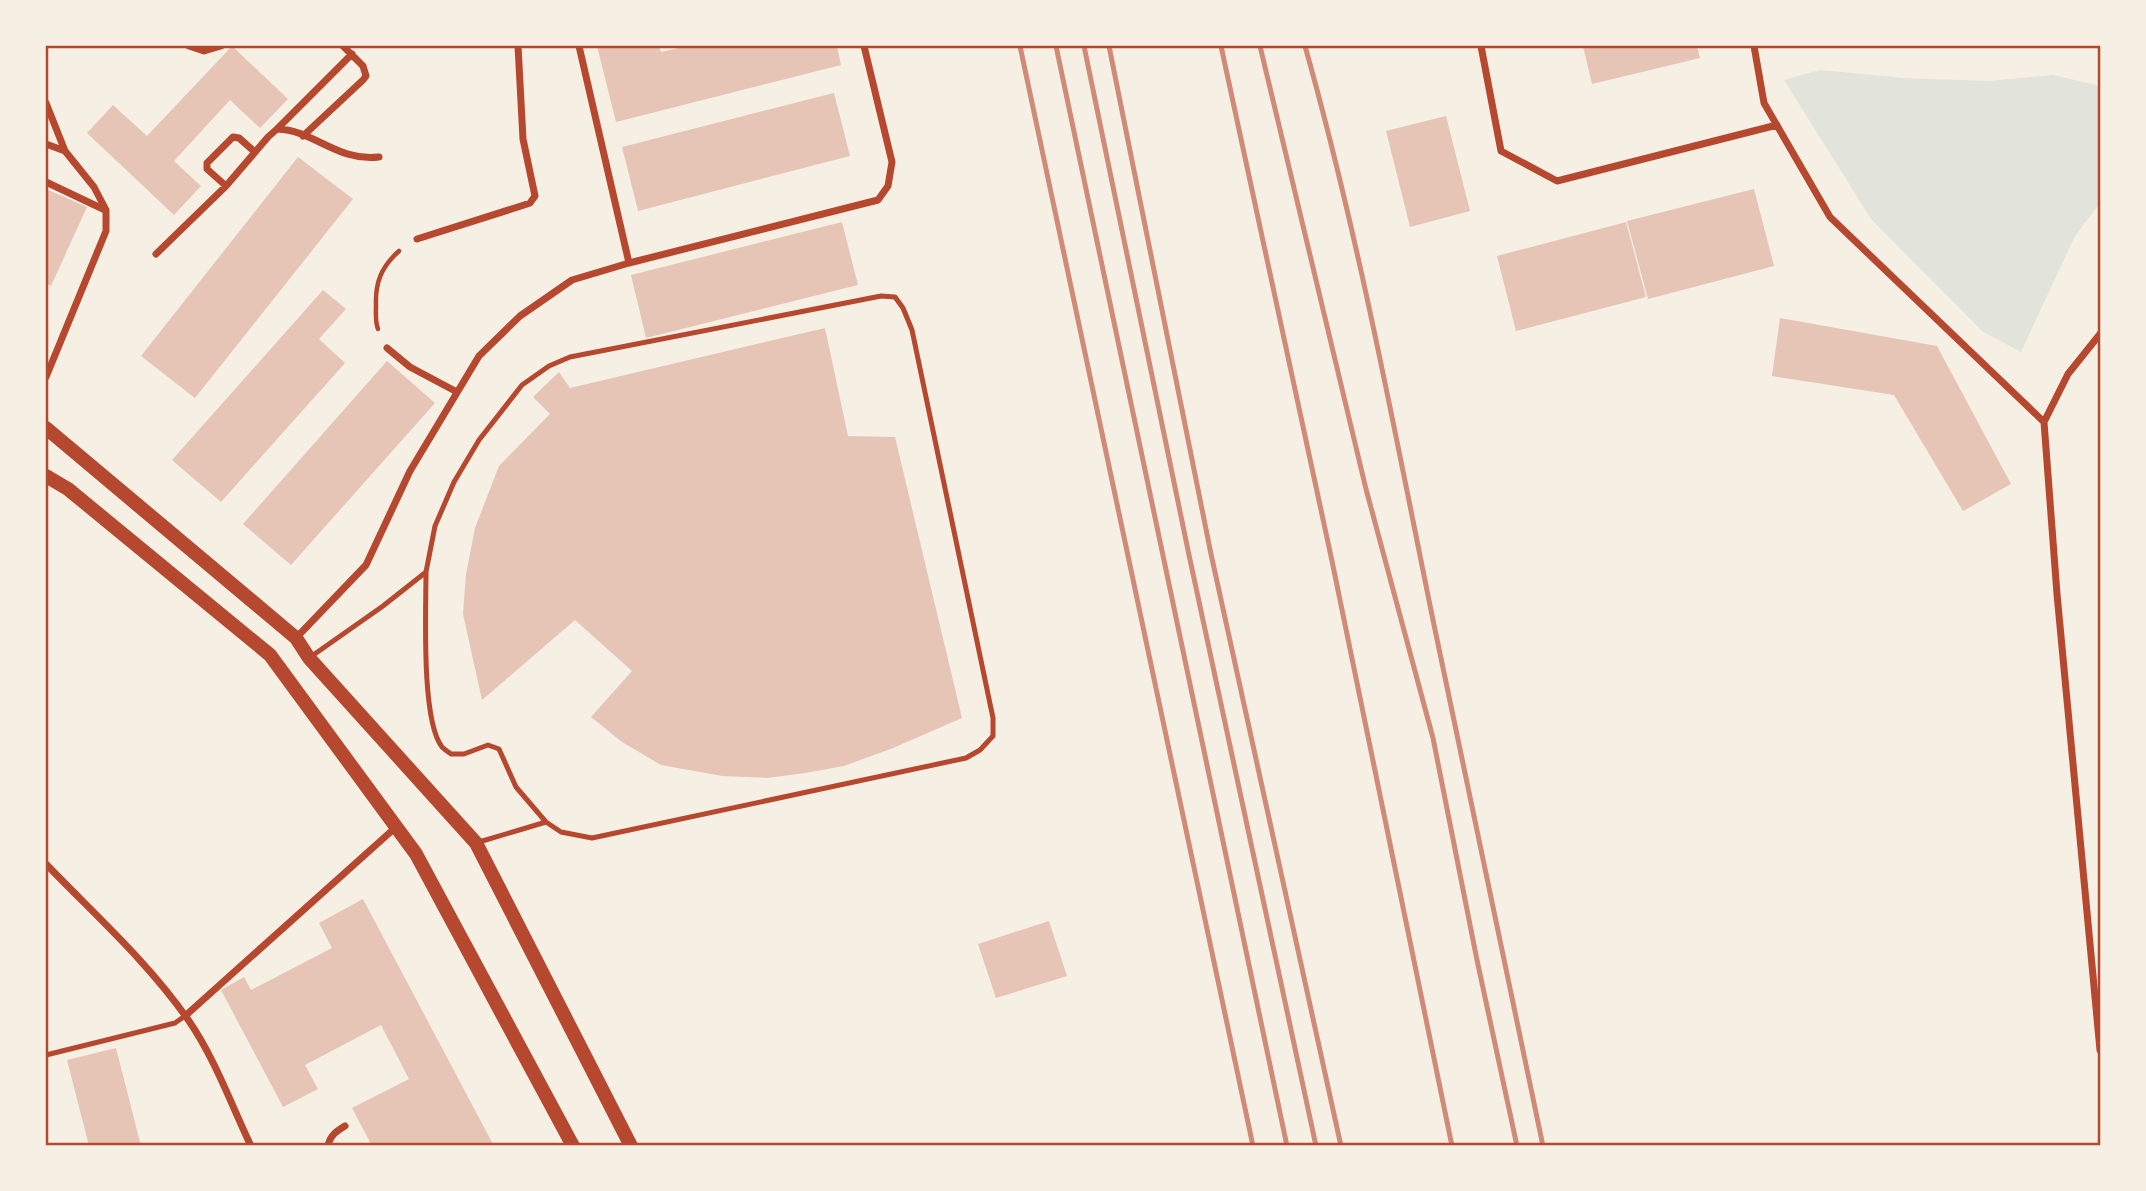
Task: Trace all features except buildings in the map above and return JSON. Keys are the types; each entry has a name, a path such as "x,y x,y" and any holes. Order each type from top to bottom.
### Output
{"main road":[{"path":"46,428 296,638 309,658 476,843 631,1146"},
{"path":"46,476 68,489 270,655 416,854 573,1146"}],"street":[{"path":"189,46 204,51 221,46"},
{"path":"303,136 366,76 365,70 343,46"},
{"path":"417,239 530,203 535,196 523,139 518,46"},
{"path":"579,46 629,264"},
{"path":"296,638 366,565 410,471 479,356 520,316 572,280 878,201 888,186 892,162 864,46"},
{"path":"1481,46 1501,151 1557,181 1777,125"},
{"path":"1754,46 1764,103 1830,217 2044,422"},
{"path":"156,254 226,186 255,152 352,54"},
{"path":"46,103 65,152 94,187 106,210 106,231 46,377"},
{"path":"277,129 289,129 347,155 379,157"},
{"path":"226,186 207,169 207,163 233,136 255,152"},
{"path":"46,144 65,152"},
{"path":"46,182 106,210"},
{"path":"2101,334 2068,374 2044,422 2057,594 2101,1050"},
{"path":"387,348 410,367 457,392"},
{"path":"185,1016 396,827"},
{"path":"46,864 157,978 185,1016 205,1049 251,1146"},
{"path":"328,1146 329,1139 345,1126"}],"lane":[{"path":"881,296 895,297 904,308 912,330 993,718 993,736 980,750 966,758 592,838 561,832 546,822 516,787 499,749 488,745 464,754 451,754 442,747 435,731 427,680 426,572 435,526 454,482 479,440 522,385 549,366 570,357 881,296"},
{"path":"309,658 426,572"},
{"path":"476,843 546,822"},
{"path":"46,1055 175,1023 185,1016"}],"path":[{"path":"387,348 376,324 377,281 383,268 393,257 417,239"}],"shaded area":[{"path":"1820,70 1904,78 1989,81 2053,75 2100,86 2100,203 2075,236 2021,352 1982,331 1871,219 1784,80"}],"railway":[{"path":"1020,46 1253,1146"},
{"path":"1056,46 1287,1146"},
{"path":"1084,46 1189,555 1316,1146"},
{"path":"1109,46 1211,554 1341,1146"},
{"path":"1221,46 1332,561 1452,1146"},
{"path":"1260,46 1366,489 1433,738 1517,1146"},
{"path":"1305,46 1342,188 1374,332 1543,1146"}]}
